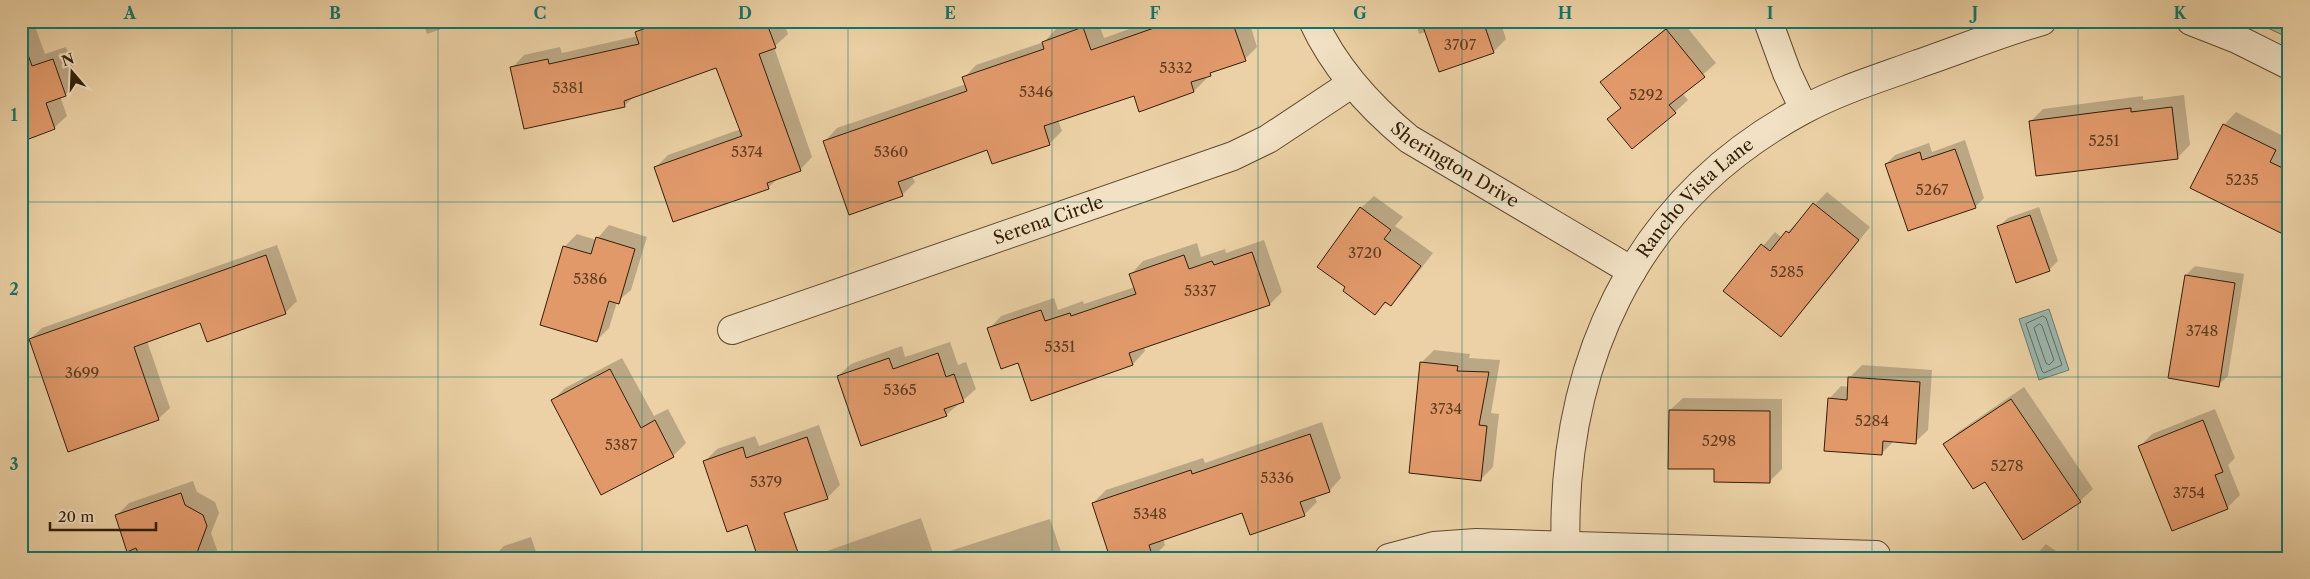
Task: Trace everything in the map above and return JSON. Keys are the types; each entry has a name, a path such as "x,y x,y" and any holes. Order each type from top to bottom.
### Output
{"street":[{"name":"Sherington Drive","path":"1313,21 1332,56 1352,84 1387,121 1428,151 1632,271"},
{"path":"1768,21 1787,73 1804,109"},
{"name":"Rancho Vista Lane","path":"1566,552 1571,446 1586,370 1614,301 1632,271 1651,240 1694,190 1747,144 1804,109 1855,87 2042,21"},
{"path":"2191,21 2237,39 2289,65"},
{"name":"Serena Circle","path":"732,330 1233,156 1268,139 1352,84"},
{"path":"1389,558 1434,546 1455,544 1566,552 1876,554"}],"green space":[{"path":"2253,21 2289,21 2289,38"}],"water":[{"path":"2049,309 2069,370 2039,380 2019,319"}],"building":[{"path":"666,21 766,21 776,48 759,54 801,171 767,183 769,189 673,222 654,167 742,136 716,68 624,101 625,107 524,129 510,67 548,59 549,64 639,44 635,32"},
{"path":"1174,21 1232,21 1246,61 1210,73 1211,76 1191,82 1194,92 1139,112 1134,96 1044,126 1050,145 992,164 987,150 898,182 903,196 849,215 823,141 967,91 962,77 1044,49 1042,42 1083,27 1091,50"},
{"path":"1421,21 1483,21 1494,53 1439,72"},
{"path":"1666,29 1705,77 1669,105 1676,113 1632,149 1607,119 1621,108 1600,82"},
{"path":"21,46 25,46 32,66 53,59 66,96 46,103 55,129 21,142"},
{"path":"2172,107 2178,159 2036,176 2029,121 2131,108 2131,112"},
{"path":"2223,124 2276,150 2270,162 2289,171 2289,237 2190,188"},
{"path":"1955,149 1976,208 1908,231 1885,164 1920,152 1922,160"},
{"path":"1813,203 1859,240 1781,337 1723,291 1761,244 1770,251 1786,231 1789,233"},
{"path":"1360,207 1391,230 1384,239 1421,266 1391,306 1385,302 1375,315 1343,291 1345,287 1317,267"},
{"path":"2030,215 2050,271 2016,283 1997,226"},
{"path":"596,237 635,249 619,304 609,301 597,342 540,325 563,246 591,254"},
{"path":"1252,252 1270,305 1129,353 1133,365 1031,401 1018,363 1001,369 987,328 1041,310 1045,321 1070,313 1071,316 1136,294 1129,274 1184,255 1189,269 1212,261 1214,265"},
{"path":"266,255 286,314 207,342 200,323 134,347 159,420 68,452 29,339"},
{"path":"2185,275 2235,283 2219,387 2168,378"},
{"path":"938,353 946,377 954,374 964,402 944,409 947,416 861,446 837,376 889,358 893,369"},
{"path":"1420,362 1458,366 1457,371 1489,372 1479,425 1487,426 1481,481 1409,473"},
{"path":"610,369 641,428 655,420 674,457 601,495 551,400"},
{"path":"1848,377 1920,382 1916,444 1883,441 1882,455 1824,451 1828,398 1847,400"},
{"path":"2011,399 2081,502 2023,540 1985,482 1973,489 1943,444"},
{"path":"1669,410 1770,411 1770,483 1714,482 1714,469 1668,469"},
{"path":"2203,420 2223,472 2215,475 2228,509 2172,531 2138,446"},
{"path":"1310,434 1330,492 1300,502 1305,516 1250,535 1242,513 1149,545 1153,558 1110,558 1092,503 1191,470 1192,474"},
{"path":"807,437 828,499 784,513 800,558 758,558 747,525 727,532 703,461 743,447 746,458"},
{"path":"181,493 185,505 203,515 207,526 195,558 140,558 136,548 127,552 115,515"}]}
